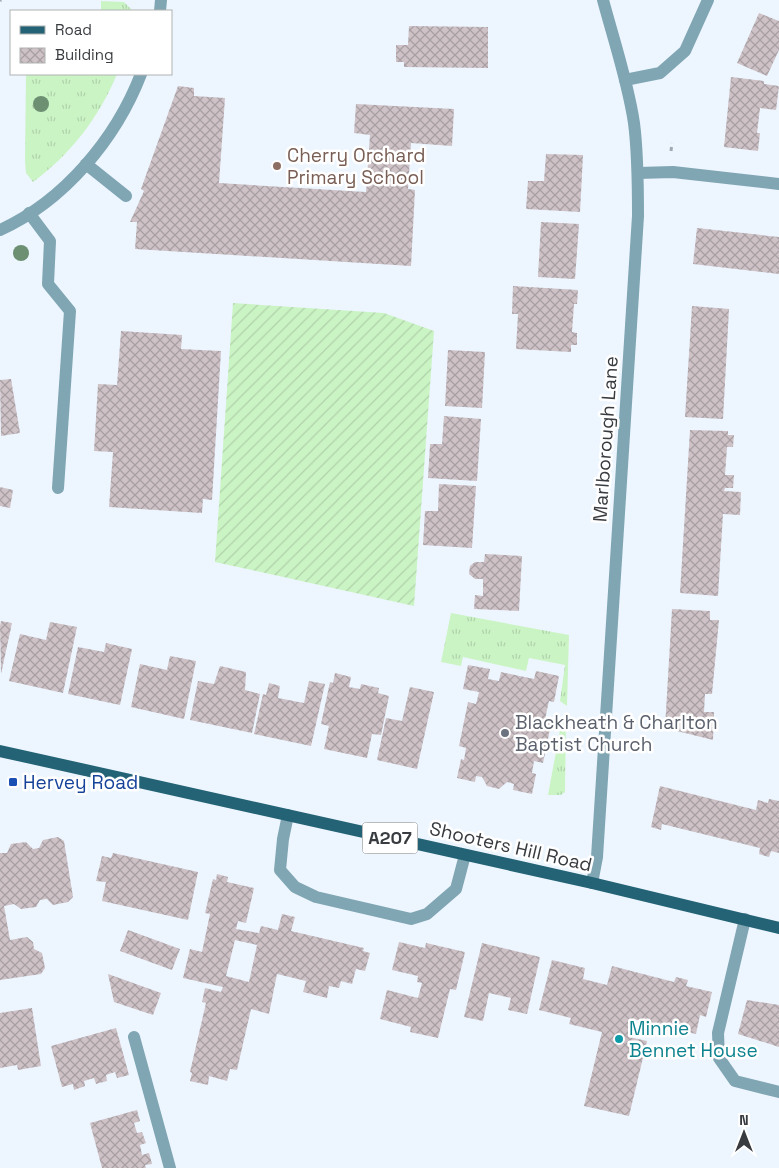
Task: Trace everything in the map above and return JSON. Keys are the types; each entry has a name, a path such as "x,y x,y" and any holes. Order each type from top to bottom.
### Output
{"main road":[{"name":"Shooters Hill Road","path":"0,751 465,854 779,928"}],"street":[{"name":"Marlborough Lane","path":"592,883 597,858 638,216 638,173 634,123 625,80 603,0"},
{"path":"625,80 660,73 685,51 708,0"},
{"path":"0,230 46,202 75,178 117,122 141,75"},
{"path":"86,164 126,196"},
{"path":"638,173 673,172 779,184"},
{"path":"29,213 50,241 48,284 70,311 58,488"},
{"path":"288,815 280,870 294,887 316,897 391,916 411,919 427,914 439,905 459,884 465,854"},
{"path":"745,919 718,1034 720,1058 735,1081 779,1092"},
{"path":"134,1037 170,1168"}],"path":[{"path":"671,151 672,143"}],"green space":[{"path":"101,1 124,2 132,10 101,10"},
{"path":"26,75 117,75 93,120 59,160 33,182 26,173"},
{"path":"233,303 384,313 434,331 414,606 215,562"},
{"path":"451,613 569,635 567,706 560,701 565,665 529,658 526,671 463,657 461,666 441,662"},
{"path":"566,717 565,792 561,795 548,795 562,719"}],"building":[{"path":"759,13 779,21 779,50 767,76 737,63"},
{"path":"409,26 488,27 488,68 404,67 404,62 396,62 396,45 408,45"},
{"path":"731,77 764,81 764,84 779,86 776,110 760,108 757,133 760,133 758,151 724,147"},
{"path":"178,86 194,88 194,96 225,98 219,183 366,192 370,135 354,133 356,104 454,109 452,146 411,143 408,189 415,190 411,266 135,249 137,222 130,222 144,191 141,189"},
{"path":"546,154 583,155 580,212 526,209 528,181 544,181"},
{"path":"541,222 579,224 575,279 538,277"},
{"path":"697,228 779,237 779,274 693,264"},
{"path":"513,286 578,290 577,304 574,304 572,332 577,333 577,345 571,345 571,352 516,349 518,314 512,314"},
{"path":"692,306 729,309 723,419 685,417"},
{"path":"121,331 182,335 181,349 221,351 212,500 203,499 202,513 109,507 113,452 94,451 98,384 117,385"},
{"path":"448,350 485,352 482,408 445,406"},
{"path":"11,379 20,433 1,436 0,380"},
{"path":"444,416 481,419 477,481 428,478 430,444 442,444"},
{"path":"690,430 728,431 728,435 734,435 733,447 727,447 725,475 734,475 733,488 725,488 724,491 741,492 740,515 723,514 718,596 680,593"},
{"path":"439,484 476,486 472,548 423,545 425,511 438,511"},
{"path":"0,487 13,490 10,508 0,506"},
{"path":"485,554 522,556 519,611 474,609 475,595 483,596 483,579 475,579 469,574 470,566 475,562 484,562"},
{"path":"672,609 710,611 710,620 719,620 712,694 705,694 704,712 714,712 713,740 665,728"},
{"path":"1,621 12,623 1,674 0,626"},
{"path":"50,622 77,627 63,693 9,681 20,634 46,640"},
{"path":"106,643 132,649 120,705 68,694 78,647 104,652"},
{"path":"170,656 196,661 184,719 131,707 140,664 167,670"},
{"name":"Blackheath & Charlton Baptist Church","path":"468,665 490,669 488,679 499,681 501,672 534,679 536,671 559,676 554,702 549,701 545,719 552,720 543,763 534,761 532,773 536,774 532,794 513,790 514,784 507,782 499,789 487,786 482,777 476,776 475,782 457,778 461,759 464,760 466,748 459,746 468,702 476,704 479,692 463,689"},
{"path":"220,666 246,672 245,690 260,694 252,733 190,720 198,681 214,684"},
{"path":"335,673 351,677 349,687 360,689 361,684 379,688 378,693 389,696 381,735 372,734 367,758 324,749 329,726 321,724 330,682 333,683"},
{"path":"309,681 325,684 311,746 254,734 263,694 266,695 269,683 280,686 278,698 304,703"},
{"path":"410,687 434,692 417,769 377,760 386,718 402,721"},
{"path":"660,786 756,810 758,800 768,803 769,799 779,801 779,853 771,851 769,857 759,854 760,848 662,824 661,830 651,827"},
{"path":"58,837 64,841 73,897 68,902 53,905 47,899 40,900 36,907 21,909 14,904 4,906 10,940 27,937 33,942 34,949 42,953 45,968 41,974 0,980 0,853 7,853 11,844 26,842 33,849 39,848 43,840"},
{"path":"113,853 198,872 188,920 102,901 106,882 96,881 102,856 111,858"},
{"path":"217,874 228,877 227,882 254,888 246,923 238,921 236,929 259,933 261,926 278,930 282,914 295,917 291,931 364,948 363,951 370,953 365,971 356,969 352,984 341,981 339,988 329,986 327,998 303,992 306,981 277,974 269,1014 251,1009 237,1070 230,1069 227,1081 209,1076 208,1085 190,1081 192,1073 190,1072 206,1003 202,1002 205,988 221,992 223,987 183,978 190,949 202,952 210,914 205,913 213,879 216,880","holes":["235,940 257,945 249,982 226,976"]},
{"path":"128,930 180,949 172,970 120,951"},
{"path":"399,942 425,948 426,943 465,952 456,990 450,989 438,1038 410,1032 411,1027 380,1019 387,990 418,998 422,983 417,982 418,976 392,970"},
{"path":"482,943 540,957 527,1014 508,1010 511,998 489,993 483,1021 464,1017"},
{"name":"Minnie Bennet House","path":"552,960 585,968 583,979 607,985 612,966 674,982 676,977 688,980 686,986 712,992 706,1017 700,1015 696,1034 633,1019 629,1037 647,1041 629,1116 584,1106 602,1032 569,1024 571,1018 539,1010"},
{"path":"108,974 161,993 153,1015 114,1002"},
{"path":"747,1000 779,1005 779,1047 738,1034"},
{"path":"32,1008 41,1066 18,1070 17,1065 0,1068 0,1013"},
{"path":"116,1028 129,1075 117,1078 115,1072 106,1075 107,1081 96,1084 94,1078 84,1081 85,1086 74,1090 73,1084 62,1087 51,1046"},
{"path":"137,1110 140,1121 134,1123 137,1133 142,1132 146,1143 140,1145 142,1155 149,1153 152,1164 145,1165 146,1168 102,1168 90,1123"}],"place":[{"name":"Cherry Orchard Primary School","path":"277,166"},
{"name":"Blackheath & Charlton Baptist Church","path":"505,733"},
{"name":"Hervey Road","path":"13,782"},
{"name":"Minnie Bennet House","path":"619,1039"}]}
